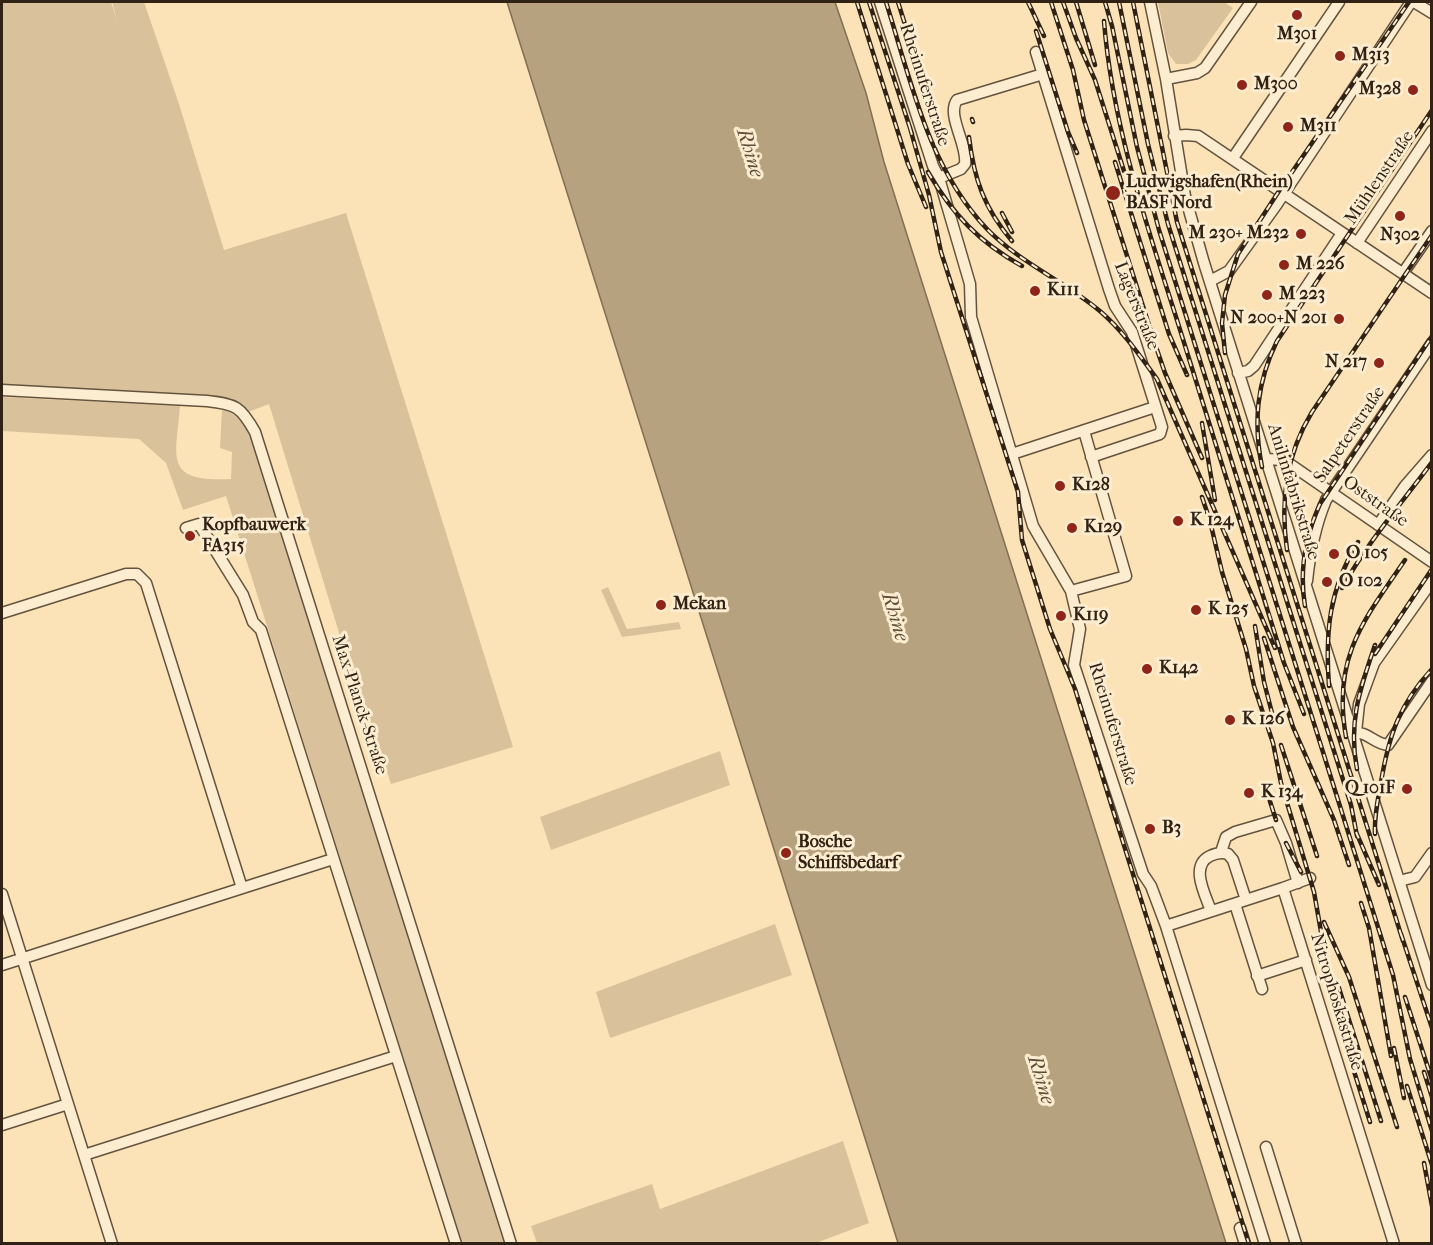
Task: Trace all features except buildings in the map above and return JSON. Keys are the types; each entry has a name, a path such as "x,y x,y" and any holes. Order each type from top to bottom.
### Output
{"street":[{"name":"Rheinuferstraße","path":"880,2 933,166 939,178 968,275 971,317 1033,526 1071,591 1080,629 1074,665 1143,874 1151,886 1166,926 1266,1244"},
{"name":"Anilinfabrikstraße","path":"1150,2 1166,80 1185,196 1306,587 1355,733 1399,882 1429,969 1431,985"},
{"path":"1166,80 1197,73 1205,68 1251,2"},
{"path":"1233,158 1339,2"},
{"path":"1210,281 1229,271 1284,194 1412,2 1431,13"},
{"name":"Lagerstraße","path":"1036,52 1109,289 1115,306 1132,332 1162,427 1160,434 1091,456"},
{"name":"Rheinuferstraße","path":"939,178 961,169 965,164 964,148 953,114 953,105 957,100 1043,74"},
{"name":"Mühlenstraße","path":"1357,243 1431,131"},
{"path":"1174,136 1198,136 1431,293"},
{"path":"1421,147 1431,154"},
{"path":"1403,273 1431,231"},
{"name":"Mühlenstraße","path":"1239,374 1254,366 1342,233"},
{"name":"Salpeterstraße","path":"1306,587 1310,552 1317,521 1331,491 1431,343"},
{"name":"Max-Planck-Straße","path":"2,390 207,401 232,405 245,415 255,432 512,1244"},
{"path":"1012,454 1155,407"},
{"path":"1071,591 1126,576 1084,430"},
{"path":"1378,525 1405,486 1431,455"},
{"name":"Oststraße","path":"1266,459 1284,460 1431,562"},
{"path":"186,528 199,524 243,595 253,621 261,630 456,1244"},
{"path":"2,613 126,574 137,574 146,583 242,888"},
{"path":"1431,581 1374,663 1359,704 1355,733 1365,733 1380,744 1388,745 1431,681"},
{"path":"1221,852 1226,837 1235,832 1276,820 1286,843 1298,883"},
{"path":"1212,911 1201,879 1200,866 1204,859 1221,852 1228,854 1233,861 1257,976 1262,989"},
{"path":"1399,882 1415,877 1431,853"},
{"path":"2,965 333,859"},
{"path":"1166,926 1310,878"},
{"name":"Nitrophoskastraße","path":"1283,888 1394,1244"},
{"path":"2,894 112,1244"},
{"path":"1257,976 1306,960"},
{"path":"84,1155 396,1056"},
{"path":"2,1125 68,1104"},
{"path":"1266,1147 1296,1244"},
{"path":"1240,1228 1245,1244"}],"shaded area":[{"path":"2,2 111,2 117,20 112,2 144,2 179,104 224,250 346,213 513,747 391,784 362,695 348,662 269,404 248,412 231,401 211,396 2,384"},
{"path":"1158,2 1224,2 1233,8 1196,60 1188,64 1176,64 1168,53"},
{"path":"2,397 180,406 176,453 178,464 184,471 194,476 209,479 231,479 232,452 220,448 222,409 240,420 252,437 505,1243 462,1243 226,496 183,510 166,463 139,439 2,431"},
{"path":"608,587 627,629 679,622 681,629 622,637 601,590"},
{"path":"720,751 730,785 551,850 540,817"},
{"path":"775,924 792,975 610,1038 596,992"},
{"path":"843,1141 869,1223 816,1243 537,1243 531,1226 652,1184 660,1209"}],"water":[{"name":"Rhine","path":"507,2 835,2 866,93 884,162 1226,1243 898,1243"}],"railway":[{"path":"857,2 908,164 926,207"},
{"path":"869,2 912,134"},
{"path":"886,2 924,122 936,151 967,205 1000,241 1087,301 1109,319 1157,379 1275,648"},
{"path":"898,2 918,66 929,115"},
{"path":"1028,2 1044,36"},
{"path":"1051,2 1073,70 1084,120 1154,341 1165,373 1202,458"},
{"path":"1063,2 1095,80 1124,171"},
{"path":"1076,2 1095,65"},
{"path":"1105,2 1137,147 1159,230 1393,975 1410,1059 1432,1131"},
{"path":"1119,2 1148,144 1168,224 1351,805 1357,836"},
{"path":"1133,2 1177,222 1403,941"},
{"path":"1225,353 1222,323 1225,295 1238,254 1409,2"},
{"path":"1104,21 1114,97 1142,210 1284,663 1304,714"},
{"path":"1036,31 1068,132 1077,153"},
{"path":"1262,467 1258,434 1259,402 1265,372 1277,341 1432,110"},
{"path":"910,128 929,195 941,252 1018,492 1022,540 1050,629 1075,689 1249,1244"},
{"path":"969,137 977,180 987,205 1012,241"},
{"path":"1115,162 1169,334 1187,375"},
{"path":"928,172 947,201 968,226 993,247 1022,266"},
{"path":"1002,213 1012,232"},
{"path":"1287,550 1284,513 1287,478 1303,428 1432,235"},
{"path":"1305,606 1303,567 1310,529 1320,504 1432,336"},
{"path":"1202,423 1215,500"},
{"path":"1342,588 1373,539 1432,462"},
{"path":"1202,497 1246,649 1254,686 1273,743 1281,783 1314,892 1335,1011 1370,1122"},
{"path":"1329,686 1328,647 1331,611 1348,559 1358,542"},
{"path":"1346,737 1343,685 1347,662 1364,622 1405,560"},
{"path":"1375,654 1432,569"},
{"path":"1255,626 1264,682 1272,713"},
{"path":"1264,638 1293,727 1334,820 1349,865"},
{"path":"1357,769 1354,736 1357,706 1375,645"},
{"path":"1375,834 1384,765 1392,735 1403,708 1432,669"},
{"path":"1281,745 1317,856"},
{"path":"1267,792 1276,820"},
{"path":"1356,832 1379,885"},
{"path":"1286,843 1301,872"},
{"path":"1361,903 1369,928 1391,1056"},
{"path":"1324,922 1349,977 1397,1127"},
{"path":"1401,934 1432,1028"},
{"path":"1338,985 1381,1121"},
{"path":"1405,997 1432,1080"},
{"path":"1394,1048 1404,1098"},
{"path":"1424,1072 1432,1097"},
{"path":"1407,1086 1432,1165"},
{"path":"1424,1163 1432,1206"}],"place":[{"name":"M301","path":"1297,15"},
{"name":"M313","path":"1340,56"},
{"name":"M300","path":"1242,85"},
{"name":"M328","path":"1413,90"},
{"name":"M311","path":"1288,127"},
{"name":"Ludwigshafen(Rhein) BASF Nord","path":"1113,193"},
{"name":"N302","path":"1400,216"},
{"name":"M 230+ M232","path":"1301,234"},
{"name":"M 226","path":"1284,265"},
{"name":"K111","path":"1035,291"},
{"name":"M 223","path":"1267,295"},
{"name":"N 200+N 201","path":"1339,319"},
{"name":"N 217","path":"1379,363"},
{"name":"K128","path":"1060,486"},
{"name":"K 124","path":"1178,521"},
{"name":"K129","path":"1072,528"},
{"name":"Kopfbauwerk FA315","path":"190,536"},
{"name":"O 105","path":"1334,554"},
{"name":"O 102","path":"1327,582"},
{"name":"Mekan","path":"661,605"},
{"name":"K 125","path":"1196,610"},
{"name":"K119","path":"1061,616"},
{"name":"K142","path":"1147,669"},
{"name":"K 126","path":"1230,720"},
{"name":"Q 101F","path":"1407,789"},
{"name":"K 134","path":"1249,793"},
{"name":"B3","path":"1150,829"},
{"name":"Bosche Schiffsbedarf","path":"786,853"}]}
